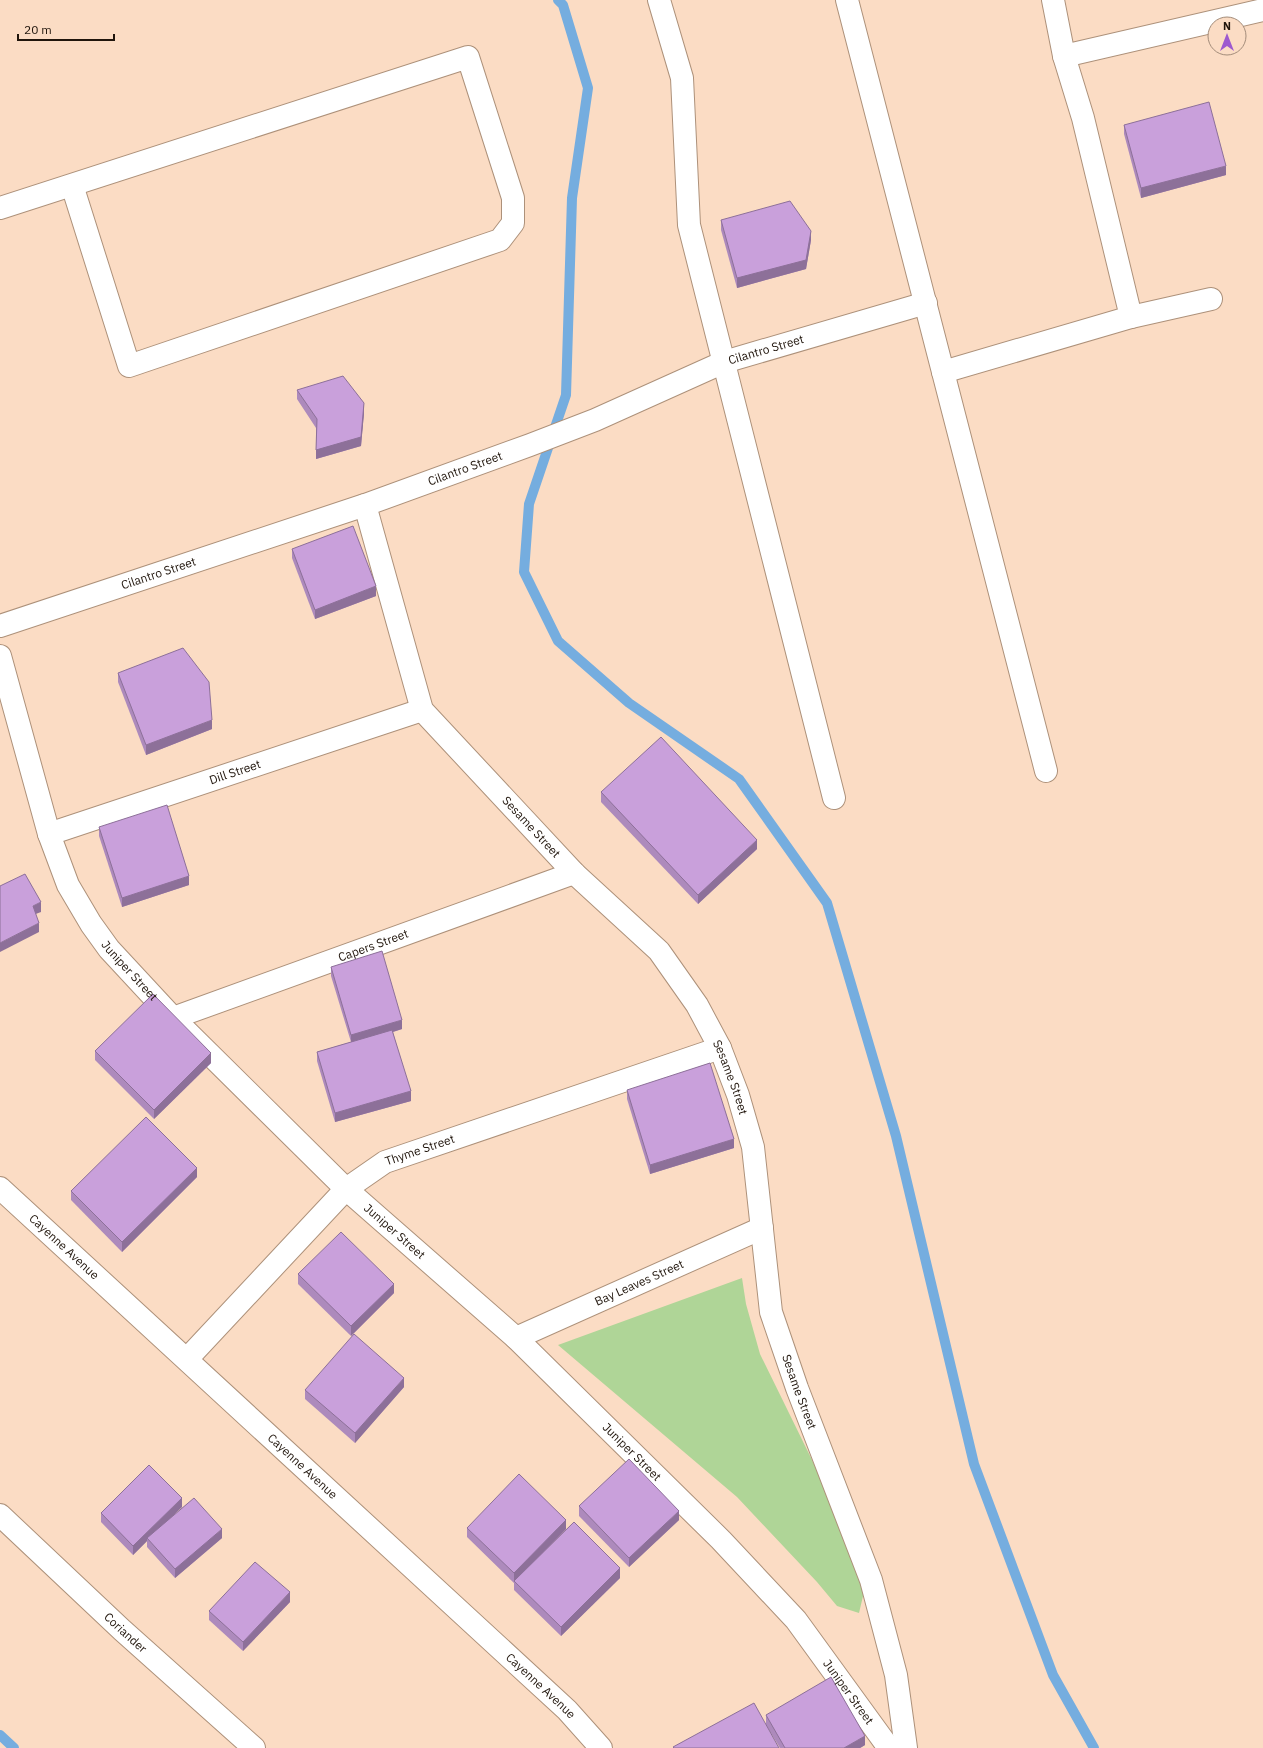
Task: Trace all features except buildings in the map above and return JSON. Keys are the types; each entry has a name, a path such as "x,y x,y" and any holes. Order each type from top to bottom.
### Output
{"street":[{"path":"659,0 682,78 689,225 834,798"},
{"path":"847,0 1046,771"},
{"path":"1053,0 1064,56 1082,118 1131,317"},
{"path":"1064,56 1252,8"},
{"path":"0,208 468,57 513,198 513,223 500,240 129,366 72,185"},
{"path":"943,372 1131,317 1211,299"},
{"name":"Cilantro Street","path":"0,626 365,505 530,445 595,420 724,362 926,303"},
{"name":"Sesame Street","path":"365,505 422,710 574,873 659,951 697,1005 720,1048 738,1095 753,1147 772,1312 797,1388 871,1580 896,1675 906,1748"},
{"name":"Juniper Street","path":"0,656 49,834 68,885 91,924 110,949 173,1018 346,1189 516,1338 721,1540 796,1620 889,1748"},
{"name":"Dill Street","path":"49,834 422,710"},
{"name":"Capers Street","path":"173,1018 574,873"},
{"name":"Thyme Street","path":"187,1359 346,1189 385,1162 720,1048"},
{"name":"Cayenne Avenue","path":"0,1188 567,1710 601,1748"},
{"name":"Bay Leaves Street","path":"516,1338 762,1228"},
{"name":"Coriander","path":"0,1515 122,1630 254,1748"}],"green space":[{"path":"742,1278 746,1304 760,1354 813,1462 846,1539 864,1592 859,1613 837,1606 817,1582 737,1497 558,1345"}],"waterway":[{"path":"558,0 563,5 588,88 572,198 566,395 529,504 524,572 558,641 629,703 739,779 827,903 896,1136 974,1464 1053,1675 1094,1748"},
{"path":"0,1735 14,1748"}]}
